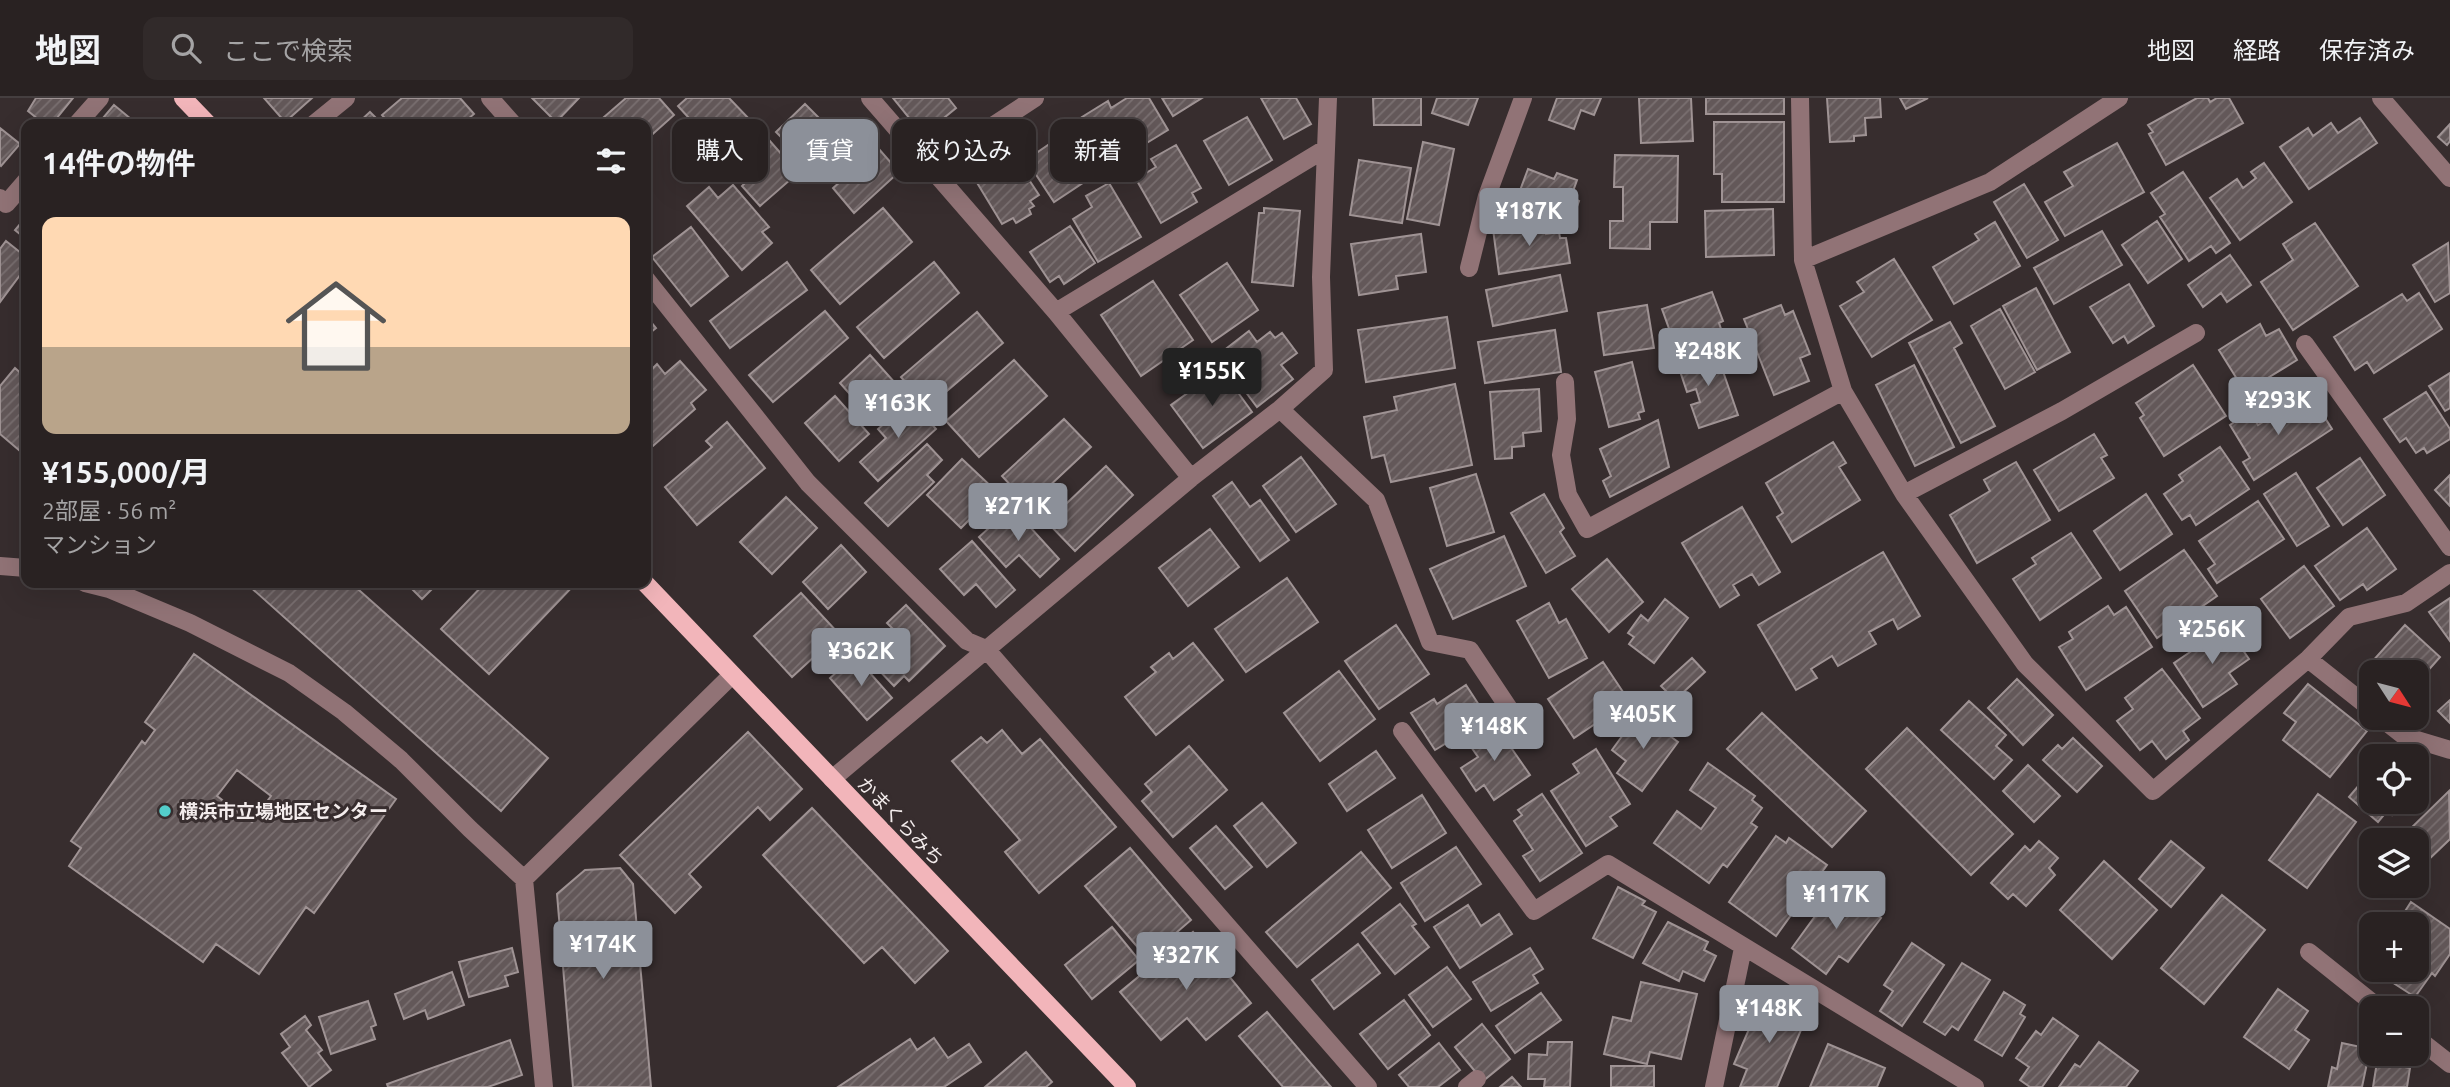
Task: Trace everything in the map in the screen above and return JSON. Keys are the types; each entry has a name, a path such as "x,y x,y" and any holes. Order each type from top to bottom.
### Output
{"main road":[{"path":"183,98 203,119"},
{"name":"かまくらみち","path":"650,588 1127,1087"}],"street":[{"path":"81,119 100,98"},
{"path":"320,119 346,98"},
{"path":"490,98 509,119"},
{"path":"870,98 892,123"},
{"path":"1003,119 1035,98"},
{"path":"832,779 1324,370 1321,278 1328,98"},
{"path":"1469,268 1487,196 1523,98"},
{"path":"1800,98 1803,260 1843,391 1904,494 2025,664 2153,791 2308,659 2349,617 2406,603 2450,573"},
{"path":"1803,260 1990,182 2119,98"},
{"path":"2381,98 2450,178"},
{"path":"1056,312 1325,149"},
{"path":"943,182 1056,312 1191,478"},
{"path":"0,198 6,204 21,187"},
{"path":"651,285 808,483 967,641 986,649 1368,1087"},
{"path":"1904,494 2062,411 2196,333"},
{"path":"2305,344 2450,547"},
{"path":"1565,382 1567,419 1561,455 1568,495 1587,528 1843,391"},
{"path":"1280,409 1376,500 1430,642 1470,650 1520,725"},
{"path":"0,566 21,568"},
{"path":"104,588 190,624 289,673 344,712 401,760 524,879 544,1087"},
{"path":"2308,659 2359,699"},
{"path":"524,879 732,675"},
{"path":"2396,730 2404,736 2450,750"},
{"path":"1402,731 1534,911 1608,864 1975,1087"},
{"path":"1714,1087 1743,948"},
{"path":"2309,952 2364,996"},
{"path":"2429,1048 2450,1065"}],"building":[{"path":"36,98 73,98 56,119 38,119 28,111"},
{"path":"264,98 312,98 288,119 282,119"},
{"path":"402,98 460,98 474,114 468,119 386,119 382,115"},
{"path":"532,98 579,98 559,119 553,119"},
{"path":"626,98 659,98 674,115 651,136 651,119 602,119"},
{"path":"687,98 729,98 749,119 690,119 678,106"},
{"path":"893,98 948,98 956,108 943,119 910,119"},
{"path":"1127,98 1149,98 1168,130 1146,143 1146,119 1082,117 1108,101 1111,108"},
{"path":"1162,98 1202,98 1173,116"},
{"path":"1261,98 1296,98 1311,124 1284,139"},
{"path":"1373,98 1421,98 1421,125 1374,125"},
{"path":"1437,98 1478,98 1468,125 1432,113"},
{"path":"1557,98 1601,98 1594,115 1581,110 1574,129 1549,120"},
{"path":"1639,98 1691,98 1693,141 1641,143"},
{"path":"1706,98 1784,98 1784,114 1706,114"},
{"path":"1827,98 1880,98 1881,117 1865,118 1866,135 1854,136 1854,141 1830,142"},
{"path":"1900,98 1928,98 1906,109"},
{"path":"2197,98 2208,98 2210,102 2217,98 2229,98 2243,123 2166,165 2149,134 2153,132 2148,125"},
{"path":"805,104 820,119 789,119"},
{"path":"114,105 131,119 102,119"},
{"path":"370,112 377,119 362,119"},
{"path":"1247,117 1272,160 1229,185 1204,141"},
{"path":"2360,118 2377,143 2309,189 2280,147 2308,128 2313,136 2331,123 2338,133"},
{"path":"1714,122 1784,122 1784,202 1722,202 1722,174 1714,174"},
{"path":"2450,124 2450,141 2447,145 2438,137"},
{"path":"782,126 782,138 776,132"},
{"path":"0,128 20,144 1,166 0,165"},
{"path":"768,141 782,155 782,182 788,182 760,206 742,186 746,182 768,182"},
{"path":"1423,142 1454,149 1439,225 1407,219"},
{"path":"2117,143 2144,192 2065,236 2045,202 2073,186 2064,172"},
{"path":"1050,144 1050,182 1084,182 1054,202 1036,175 1036,153"},
{"path":"1176,145 1201,188 1192,193 1197,202 1161,223 1138,182 1146,182 1146,173 1156,167 1151,159"},
{"path":"878,148 892,164 892,178 854,213 833,188 840,182 878,182"},
{"path":"1615,155 1678,156 1677,222 1650,222 1650,249 1610,248 1610,221 1623,221 1623,187 1614,187"},
{"path":"1359,160 1411,168 1402,223 1350,215"},
{"path":"2264,163 2292,202 2240,240 2210,198 2237,179 2243,188 2256,178 2251,172"},
{"path":"1528,169 1554,179 1557,173 1577,180 1571,197 1579,201 1568,232 1512,212"},
{"path":"2183,172 2230,243 2216,253 2211,246 2189,261 2160,217 2165,214 2151,193"},
{"path":"977,182 1030,182 1039,195 1030,201 1034,206 1029,209 1031,214 1016,223 1013,218 1002,224"},
{"path":"1109,183 1141,237 1098,262 1073,219 1092,207 1086,196"},
{"path":"2024,184 2058,240 2027,258 1994,202"},
{"path":"733,185 769,227 762,232 772,243 742,270 687,206 709,187 718,198"},
{"path":"883,208 912,242 840,304 811,270"},
{"path":"1264,208 1300,211 1293,286 1252,282 1259,213 1264,213"},
{"path":"1773,209 1774,255 1706,257 1705,211"},
{"path":"2157,221 2182,259 2148,283 2122,245"},
{"path":"1995,222 2020,266 1954,304 1933,267 1979,240 1975,234"},
{"path":"21,223 21,235 15,230"},
{"path":"1533,223 1534,228 1545,226 1546,234 1559,232 1560,238 1566,238 1570,263 1499,274 1493,229"},
{"path":"2315,223 2358,286 2293,330 2261,282 2293,260 2283,244"},
{"path":"1070,226 1095,263 1064,284 1059,276 1050,282 1030,252"},
{"path":"691,227 728,276 691,306 652,257"},
{"path":"2102,231 2122,265 2054,304 2034,268"},
{"path":"1421,234 1426,272 1396,276 1398,289 1359,295 1351,244"},
{"path":"6,241 21,253 21,274 0,302 0,249"},
{"path":"2448,243 2450,293 2435,302 2413,265"},
{"path":"2230,255 2251,285 2227,302 2221,293 2203,307 2188,285"},
{"path":"1894,259 1932,320 1872,357 1840,306 1864,292 1857,282"},
{"path":"787,262 807,290 730,348 710,321"},
{"path":"934,262 959,293 884,358 857,327"},
{"path":"1227,263 1258,310 1212,342 1180,295"},
{"path":"1560,275 1567,311 1493,326 1486,290"},
{"path":"1153,281 1193,340 1141,376 1101,315"},
{"path":"2129,284 2154,326 2128,343 2124,336 2113,343 2090,307"},
{"path":"2036,288 2070,352 2037,370 2003,306"},
{"path":"1712,292 1723,321 1719,323 1722,332 1676,348 1662,309"},
{"path":"2419,293 2442,329 2374,373 2367,362 2355,370 2334,337 2402,294 2407,301"},
{"path":"1647,305 1654,348 1604,355 1598,313"},
{"path":"1781,305 1785,315 1793,311 1810,354 1800,358 1809,381 1774,395 1744,319"},
{"path":"2000,309 2035,372 2005,389 1971,326"},
{"path":"825,311 848,338 773,402 749,375"},
{"path":"977,312 1003,343 927,408 901,377"},
{"path":"1447,317 1455,368 1366,382 1358,330"},
{"path":"1950,322 1962,343 1954,348 1995,426 1961,443 1909,343"},
{"path":"2260,324 2266,336 2279,329 2297,360 2245,392 2219,350"},
{"path":"1555,330 1561,372 1485,383 1478,342"},
{"path":"1249,331 1257,342 1270,332 1275,338 1282,333 1297,353 1281,365 1293,379 1257,407 1218,355"},
{"path":"1715,348 1738,415 1699,428 1691,405 1700,402 1696,389 1687,392 1677,362"},
{"path":"870,355 904,393 873,420 840,383"},
{"path":"1014,360 1047,396 979,457 946,421"},
{"path":"680,361 706,390 691,403 695,409 651,448 651,370 657,364 665,374"},
{"path":"1632,362 1644,411 1638,413 1640,419 1609,427 1595,372"},
{"path":"1914,365 1954,447 1915,466 1876,385"},
{"path":"2193,365 2226,416 2164,456 2140,418 2144,415 2136,403"},
{"path":"15,368 21,373 21,452 0,434 0,386"},
{"path":"1221,369 1252,412 1203,448 1171,405"},
{"path":"2450,373 2450,408 2445,411 2429,386"},
{"path":"1455,384 1472,465 1391,482 1384,455 1372,458 1364,417 1397,410 1394,397"},
{"path":"1539,389 1541,431 1523,433 1524,446 1512,447 1512,458 1495,459 1490,392"},
{"path":"2426,392 2450,429 2450,439 2427,453 2424,448 2416,453 2406,438 2400,442 2384,419"},
{"path":"835,396 869,434 839,461 805,423"},
{"path":"911,400 936,429 878,481 860,462 886,438 878,429"},
{"path":"2315,402 2332,429 2254,480 2243,462 2250,458 2230,425 2250,411 2258,425 2285,408 2291,418"},
{"path":"1064,419 1091,447 1029,505 1002,476"},
{"path":"1658,420 1669,467 1610,497 1603,481 1611,476 1600,449"},
{"path":"727,422 765,468 697,525 665,487 712,447 706,441"},
{"path":"2094,434 2107,455 2101,458 2114,478 2059,511 2034,470"},
{"path":"1833,442 1846,463 1839,467 1860,500 1792,542 1777,517 1783,513 1766,483"},
{"path":"927,444 942,460 927,475 934,482 888,526 865,503"},
{"path":"2220,447 2249,489 2196,525 2190,515 2182,520 2164,494 2183,481 2179,475"},
{"path":"1301,457 1336,504 1296,532 1263,486"},
{"path":"2360,458 2385,495 2343,525 2317,488"},
{"path":"962,459 997,492 961,528 927,495"},
{"path":"2016,462 2050,520 1977,563 1950,515 1990,491 1984,480"},
{"path":"1106,466 1133,495 1075,551 1047,522"},
{"path":"2296,473 2329,526 2297,546 2264,494"},
{"path":"1476,474 1494,532 1447,546 1430,488"},
{"path":"2450,475 2450,506 2435,490"},
{"path":"1232,482 1250,507 1260,500 1289,540 1260,561 1213,496"},
{"path":"1544,494 1564,528 1560,532 1575,556 1546,573 1511,513"},
{"path":"2146,494 2172,534 2120,570 2094,531"},
{"path":"786,497 817,528 772,574 740,542"},
{"path":"2258,501 2284,539 2217,583 2208,569 2215,564 2199,541"},
{"path":"1012,507 1059,559 1040,577 1019,555 1006,567 979,537"},
{"path":"1742,507 1780,572 1759,585 1752,574 1733,585 1739,595 1720,607 1682,543"},
{"path":"2367,528 2396,569 2367,590 2363,584 2340,600 2315,566"},
{"path":"1210,529 1239,567 1188,606 1159,568"},
{"path":"2071,533 2101,578 2040,620 2013,579 2036,564 2032,558"},
{"path":"1504,536 1526,586 1453,619 1430,569"},
{"path":"972,541 1015,590 996,607 976,584 964,595 940,569"},
{"path":"841,545 866,572 828,609 803,582"},
{"path":"2184,550 2217,596 2157,638 2125,591"},
{"path":"1883,552 1920,616 1898,629 1893,619 1869,632 1876,644 1838,666 1832,656 1811,669 1817,678 1796,690 1758,625"},
{"path":"1607,559 1643,602 1609,632 1572,589"},
{"path":"2304,566 2334,606 2290,638 2261,599"},
{"path":"1287,578 1318,622 1246,672 1215,629"},
{"path":"251,588 357,588 548,758 501,811"},
{"path":"411,588 433,588 422,599"},
{"path":"480,588 571,588 489,674 441,629"},
{"path":"801,593 839,634 792,677 754,636"},
{"path":"2450,598 2450,641 2429,612"},
{"path":"1665,599 1688,618 1654,663 1629,644 1634,637 1628,633 1641,615 1648,621"},
{"path":"1549,603 1559,623 1566,619 1587,658 1549,678 1517,621"},
{"path":"906,605 945,646 909,681 904,676 894,686 874,665 902,638 887,623"},
{"path":"2108,606 2114,615 2126,607 2152,647 2086,690 2059,647 2073,639 2069,632"},
{"path":"1396,625 1429,674 1379,709 1345,661"},
{"path":"2405,625 2440,657 2429,669 2429,660 2374,660"},
{"path":"2227,627 2249,659 2229,673 2237,684 2203,707 2174,663"},
{"path":"1193,643 1223,680 1156,735 1125,697 1156,672 1151,667 1169,653 1173,659"},
{"name":"横浜市立場地区センター","path":"194,654 396,799 314,913 306,907 259,974 216,944 203,962 69,866 81,848 71,841 142,741 145,744 155,730 145,722","holes":["237,770 271,796 252,822 217,796"]},
{"path":"855,656 892,698 867,720 830,678"},
{"path":"1692,658 1705,672 1675,700 1661,686"},
{"path":"1603,662 1629,701 1574,738 1548,699"},
{"path":"2162,669 2200,718 2183,731 2189,740 2166,759 2152,741 2140,750 2117,721 2133,709 2125,698"},
{"path":"1339,671 1375,719 1320,761 1284,713"},
{"path":"2017,679 2053,715 2023,745 1988,708"},
{"path":"2308,684 2359,725 2359,730 2367,731 2330,777 2283,740 2296,722 2284,713"},
{"path":"1466,685 1481,708 1471,713 1478,724 1435,750 1411,713 1434,699 1437,704"},
{"path":"2450,700 2450,723 2438,711"},
{"path":"1969,701 2006,735 1996,746 2012,760 1994,779 1941,730"},
{"path":"1639,713 1678,742 1642,791 1617,773 1626,761 1612,750"},
{"path":"1762,713 1866,811 1832,847 1727,749"},
{"path":"1494,723 1530,775 1494,800 1484,785 1476,791 1461,768 1478,757 1467,741"},
{"path":"1907,728 2013,834 1971,875 1866,769"},
{"path":"1002,730 1022,754 1040,739 1116,827 1039,893 1005,852 1020,840 952,761 981,737 987,743"},
{"path":"748,732 802,789 770,820 758,807 689,874 701,887 675,913 620,855"},
{"path":"2073,738 2102,766 2077,792 2043,760 2058,745 2062,749"},
{"path":"1189,746 1227,790 1173,837 1142,801 1152,792 1145,784"},
{"path":"1596,749 1630,804 1610,817 1617,826 1586,846 1551,791 1579,773 1573,764"},
{"path":"1376,751 1395,778 1347,811 1329,784"},
{"path":"1708,763 1755,796 1752,800 1762,808 1751,823 1757,827 1727,867 1723,864 1709,883 1654,843 1677,811 1701,829 1716,808 1690,790"},
{"path":"2028,765 2060,796 2034,822 2003,791"},
{"path":"2359,785 2359,806 2349,797"},
{"path":"2449,791 2450,839 2429,859 2429,828 2411,828 2426,814 2429,814 2429,811"},
{"path":"1542,794 1582,853 1540,881 1523,856 1533,850 1514,821 1522,815 1518,810"},
{"path":"2318,794 2356,822 2307,888 2269,860"},
{"path":"1422,795 1446,833 1392,868 1368,830"},
{"path":"1262,803 1296,843 1267,867 1234,826"},
{"path":"812,808 948,951 915,983 882,947 864,963 763,855"},
{"path":"2369,814 2385,814 2378,822"},
{"path":"1216,826 1252,867 1225,889 1190,848"},
{"path":"1776,836 1786,843 1789,838 1827,865 1776,936 1729,902"},
{"path":"2039,841 2058,858 2049,868 2055,875 2026,906 2013,894 2008,899 1991,883 2025,846 2030,851"},
{"path":"2171,841 2204,868 2171,907 2139,879"},
{"path":"1456,847 1481,884 1425,921 1401,883"},
{"path":"1130,848 1191,920 1147,958 1085,886"},
{"path":"1361,852 1391,888 1297,967 1266,932"},
{"path":"2104,861 2157,910 2112,959 2060,910"},
{"path":"620,868 633,884 651,1087 573,1087 557,894 585,870"},
{"path":"1837,886 1881,918 1848,962 1839,956 1826,974 1792,948"},
{"path":"1618,887 1645,901 1642,905 1656,912 1633,958 1593,938"},
{"path":"2222,895 2265,930 2204,1004 2161,968"},
{"path":"2411,902 2425,912 2405,912"},
{"path":"1400,904 1416,924 1412,926 1429,947 1395,974 1362,933"},
{"path":"1468,905 1481,926 1499,914 1512,934 1460,968 1434,927"},
{"path":"2429,914 2450,929 2450,954 2435,976 2432,973 2429,977"},
{"path":"1668,922 1708,942 1704,950 1716,956 1704,981 1683,971 1679,981 1643,963"},
{"path":"1112,927 1139,960 1092,999 1065,965"},
{"path":"1193,932 1251,1003 1206,1040 1187,1018 1161,1040 1120,992"},
{"path":"1912,943 1944,965 1902,1026 1880,1011 1893,991 1884,985"},
{"path":"1358,944 1380,973 1334,1009 1312,980"},
{"path":"512,948 518,972 505,976 508,986 469,997 459,962"},
{"path":"1530,948 1543,969 1533,975 1538,983 1491,1011 1473,982"},
{"path":"1962,963 1990,980 1958,1030 1952,1026 1945,1035 1924,1022"},
{"path":"1447,967 1471,999 1433,1027 1409,995"},
{"path":"452,972 464,1005 428,1019 425,1010 404,1019 395,994"},
{"path":"1641,982 1697,994 1681,1059 1650,1052 1647,1064 1604,1054 1613,1017 1631,1021"},
{"path":"2392,982 2426,982 2413,996"},
{"path":"2278,989 2308,1011 2295,1030 2309,1040 2289,1069 2244,1037"},
{"path":"2004,992 2025,1005 2020,1014 2025,1017 2002,1056 1975,1040"},
{"path":"1541,993 1561,1020 1515,1053 1496,1026"},
{"path":"1762,999 1806,1018 1777,1087 1740,1087 1747,1069 1734,1064"},
{"path":"1404,1000 1430,1035 1388,1069 1360,1034"},
{"path":"368,1001 376,1025 371,1027 375,1039 331,1054 319,1017"},
{"path":"1267,1012 1331,1087 1283,1087 1239,1036"},
{"path":"305,1016 311,1025 306,1030 322,1050 318,1053 331,1070 309,1087 282,1053 290,1047 281,1034"},
{"path":"2053,1018 2078,1036 2042,1087 2030,1087 2020,1080 2029,1067 2016,1058 2036,1031 2041,1035"},
{"path":"1482,1024 1510,1059 1483,1081 1455,1047"},
{"path":"934,1038 948,1058 969,1044 981,1062 944,1087 838,1087 910,1039 917,1050"},
{"path":"510,1040 522,1075 488,1087 388,1087 387,1084"},
{"path":"1548,1042 1572,1042 1570,1087 1544,1087 1545,1079 1528,1079 1529,1054 1547,1055"},
{"path":"2099,1042 2138,1071 2126,1087 2059,1087 2075,1064 2080,1067"},
{"path":"1439,1043 1460,1070 1438,1087 1409,1087 1399,1075"},
{"path":"2342,1043 2359,1047 2359,1066 2366,1066 2362,1087 2328,1087 2332,1067 2337,1069"},
{"path":"1828,1044 1885,1068 1877,1087 1810,1087"},
{"path":"1026,1052 1052,1082 1046,1087 985,1087"},
{"path":"1611,1066 1654,1066 1654,1087 1611,1087"},
{"path":"2376,1066 2410,1068 2407,1087 2373,1087"},
{"path":"1512,1077 1521,1087 1500,1087"}],"place":[{"name":"横浜市立場地区センター","path":"165,811"}]}
